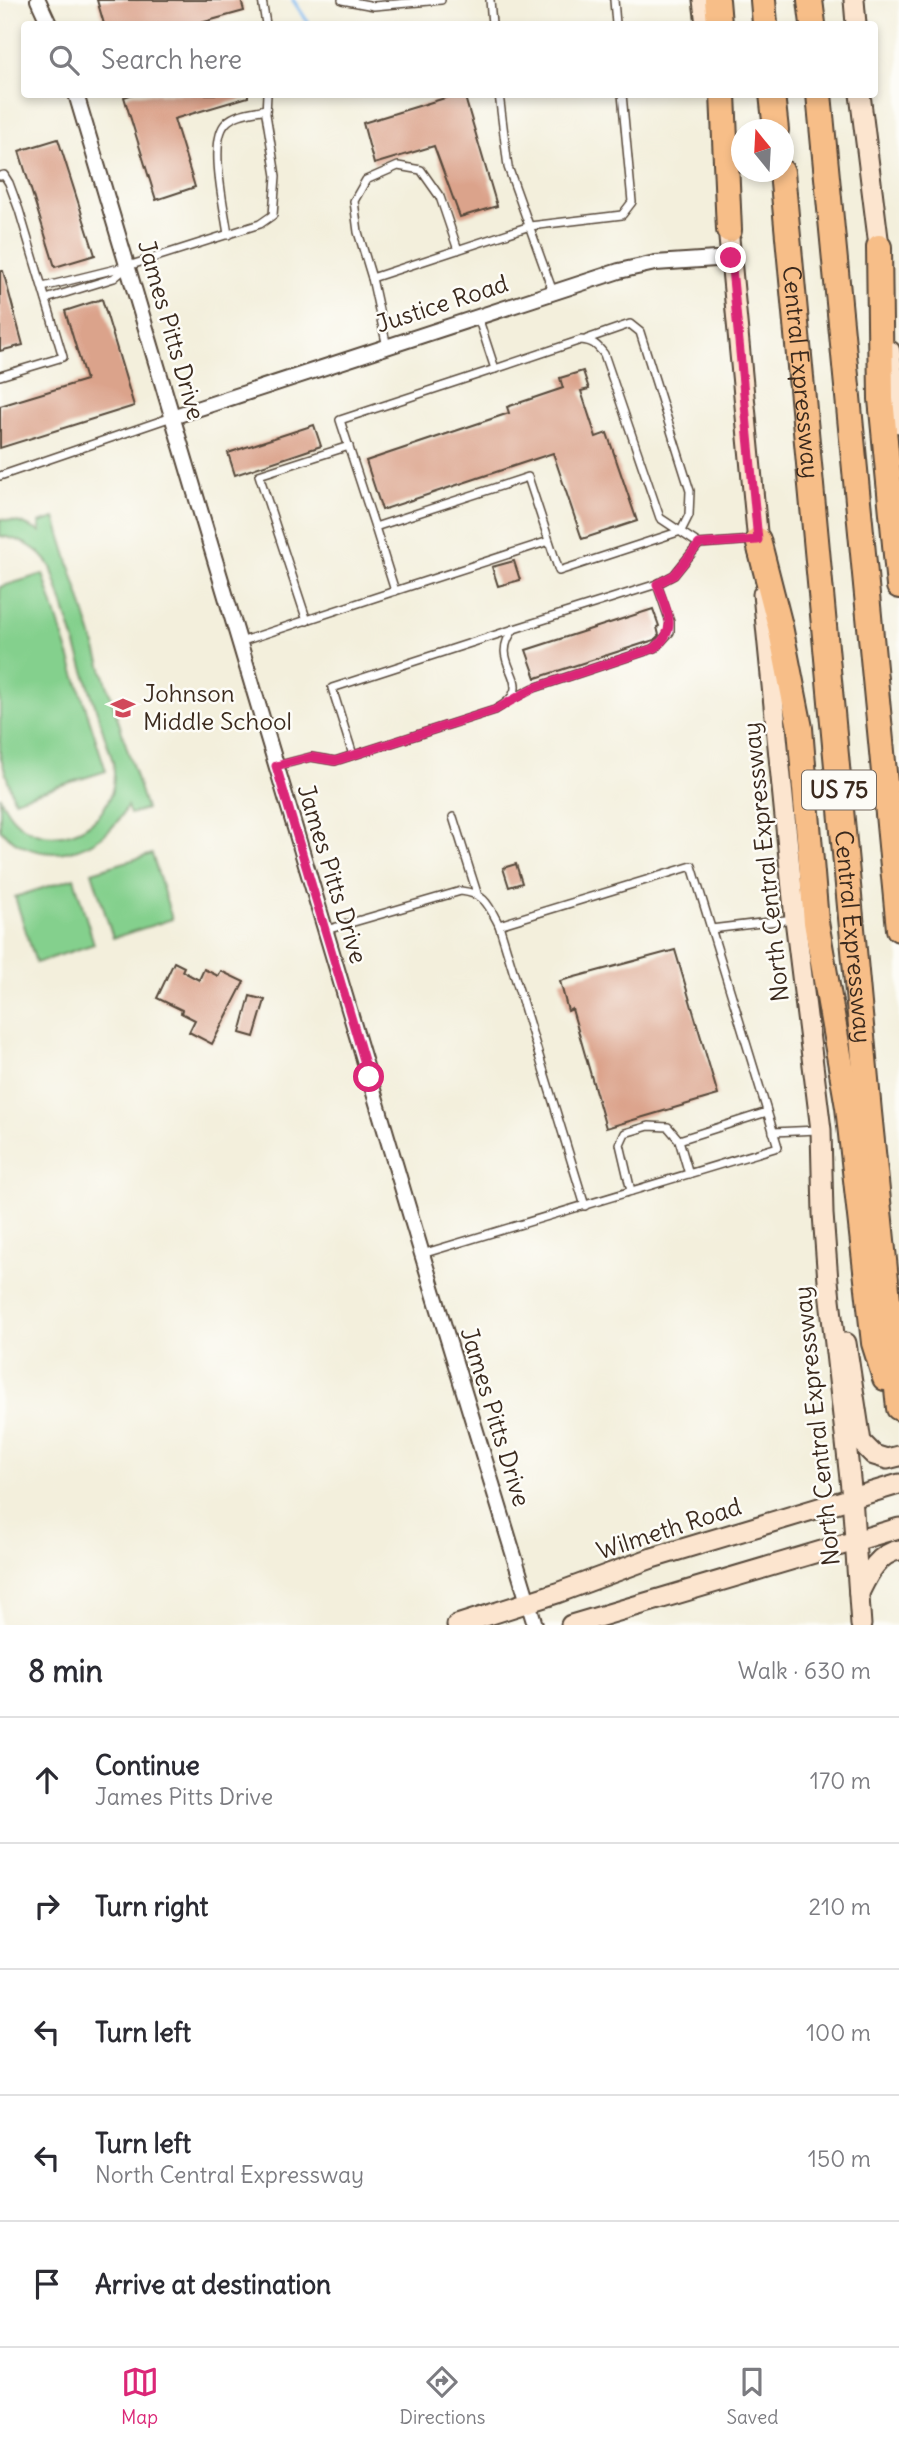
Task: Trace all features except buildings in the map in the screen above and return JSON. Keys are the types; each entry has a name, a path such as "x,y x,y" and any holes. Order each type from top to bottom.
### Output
{"highway":[{"path":"717,0 719,21"},
{"path":"762,0 765,21"},
{"path":"810,0 813,21"},
{"path":"723,98 729,230"},
{"path":"772,98 775,119"},
{"name":"Central Expressway","path":"819,98 899,929"},
{"name":"Central Expressway","path":"783,182 867,1098 899,1408"},
{"path":"879,247 881,399 899,586"},
{"path":"758,540 780,626 800,728 816,922 848,1107 874,1343 899,1423"}],"main road":[{"path":"704,0 706,21"},
{"path":"855,0 856,21"},
{"name":"North Central Expressway","path":"714,98 795,919 821,1130 822,1214 852,1497 861,1625"},
{"path":"860,98 896,378 899,423"},
{"path":"828,1281 848,1350 861,1442 874,1455 887,1459 899,1456"},
{"name":"Wilmeth Road","path":"457,1625 637,1563 899,1484"},
{"path":"571,1625 899,1528"},
{"path":"858,1597 872,1566 892,1551 899,1550"}],"street":[{"path":"38,0 48,21"},
{"name":"James Pitts Drive","path":"77,98 422,1254 536,1625"},
{"name":"Justice Road","path":"172,417 631,267 668,261 731,258"}],"lane":[{"path":"262,0 266,21"},
{"path":"342,0 374,6 441,0"},
{"path":"490,0 492,21"},
{"path":"614,0 616,21"},
{"path":"43,287 128,267 260,225 273,215 276,176 267,98"},
{"path":"499,98 508,167 553,292"},
{"path":"372,278 530,226 622,215 632,202 622,98"},
{"path":"228,234 217,150 221,129 227,121 242,114 266,109"},
{"path":"387,346 372,278 358,232 354,201 366,180 398,166 421,170 440,197 458,250"},
{"path":"0,176 4,175 9,183 63,357 0,376"},
{"path":"46,299 114,278 128,267"},
{"path":"478,317 495,369"},
{"path":"375,527 528,477 559,571 681,531 689,515 690,491 640,332 630,324 340,420 395,592"},
{"path":"581,341 592,341 604,354 660,518 699,544 758,540"},
{"path":"0,476 172,417"},
{"path":"307,621 259,475 349,446"},
{"path":"240,643 549,541"},
{"path":"353,755 332,688 657,584 674,575 699,544"},
{"path":"276,766 311,757 335,761 495,710 534,688 655,648 670,632 670,622 657,584"},
{"path":"512,699 516,686 505,654 505,644 513,629"},
{"path":"453,817 477,893 488,904 499,925 585,1206"},
{"path":"422,1254 778,1147 692,866 499,925"},
{"path":"325,930 452,893 477,893"},
{"path":"711,929 795,919"},
{"path":"679,1140 767,1112"},
{"path":"631,1191 620,1144 625,1133 649,1126 668,1127 679,1140 689,1174"},
{"path":"773,1132 821,1130"}],"green space":[{"path":"55,518 146,809 130,814 127,806 103,836 69,851 51,853 33,850 15,842 0,829 0,796 13,818 30,831 50,836 71,833 89,824 104,808 113,788 113,762 51,567 29,546 16,539 0,536 0,519 21,523 41,532 39,523"},
{"path":"43,574 106,771 14,800 0,755 0,587"},
{"path":"152,854 172,919 113,938 92,872"},
{"path":"74,878 94,944 36,963 15,897"}],"waterway":[{"path":"293,0 307,21"}],"place":[{"name":"Johnson Middle School","path":"123,708"}],"route":[{"path":"369,1077 276,766 311,757 335,761 495,710 534,688 655,648 670,632 670,622 657,584 674,575 699,544 758,540 731,258"}]}
